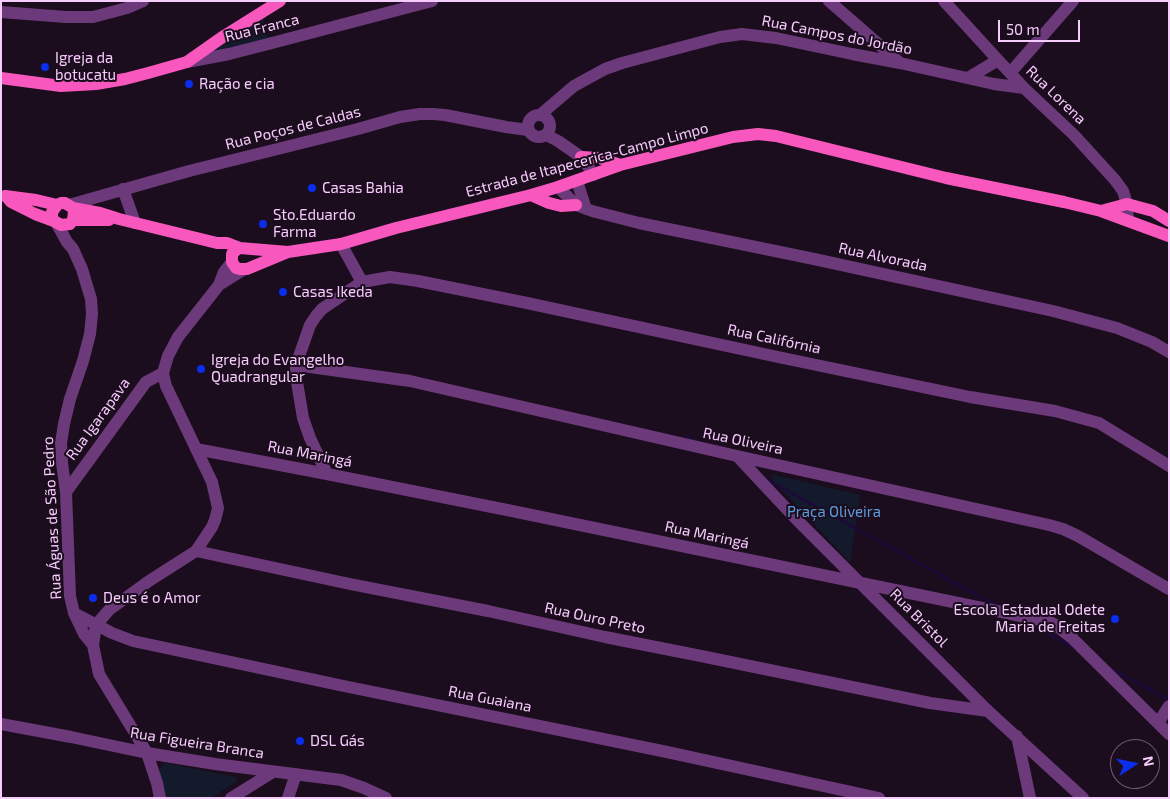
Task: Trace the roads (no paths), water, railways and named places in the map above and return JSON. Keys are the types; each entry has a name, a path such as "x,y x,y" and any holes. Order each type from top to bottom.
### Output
{"main road":[{"path":"1,78 61,86 87,85 125,79 187,62 280,1"},
{"name":"Estrada de Itapecerica-Campo Limpo","path":"247,268 288,252 341,244 396,228 531,195 620,165 733,137 758,134 776,136 946,178 1101,211 1169,236"},
{"path":"578,155 600,158 620,165"},
{"name":"Estrada de Itapecerica-Campo Limpo","path":"4,195 12,196 64,215 100,213 119,220 217,243 227,243 244,248 288,252"},
{"path":"531,195 561,206 581,207"},
{"path":"1127,204 1152,211 1169,221"},
{"name":"Estrada de Itapecerica-Campo Limpo","path":"1101,211 1127,204"},
{"path":"200,238 232,260 236,268 247,268 252,264 254,257 250,250 244,248 234,251 232,260"}],"street":[{"path":"1,12 93,17 127,8 143,1"},
{"name":"Rua Franca","path":"187,62 229,54 432,1"},
{"path":"829,1 900,63"},
{"path":"1010,73 1073,1"},
{"name":"Rua Lorena","path":"945,2 1024,88 1074,134 1115,180 1123,192 1127,204 1128,221"},
{"name":"Rua Campos do Jordão","path":"540,115 574,86 605,69 720,37 742,34 776,38 994,84 1024,88"},
{"path":"968,78 998,60"},
{"name":"Rua Poços de Caldas","path":"64,215 123,189 410,115 445,115 528,130"},
{"path":"540,115 544,116 550,123 550,127 546,135 538,138 530,134 528,121 540,115"},
{"path":"546,135 578,155 593,175"},
{"path":"578,155 581,207"},
{"name":"Rua Alvorada","path":"558,187 581,207 639,223 1053,311 1117,328 1152,342 1169,352"},
{"path":"123,189 136,223"},
{"name":"Rua Águas de São Pedro","path":"64,215 67,242 73,249 91,298 90,334 70,399 61,443 66,492 70,596 74,613 93,649"},
{"path":"327,474 303,418 296,365 310,325 316,316 322,309 362,282 341,244"},
{"name":"Estrada de Itapecerica-Campo Limpo","path":"163,373 168,356 178,337 219,285 224,272 232,260"},
{"name":"Estrada de Itapecerica-Campo Limpo","path":"219,285 247,268"},
{"name":"Rua Califórnia","path":"362,282 390,277 418,281 970,397 1055,411 1099,423 1169,466"},
{"name":"Rua Oliveira","path":"296,365 410,381 1056,527 1078,536 1169,589"},
{"path":"160,798 147,752 99,674 93,649 96,625 109,610 149,581 196,551 212,527 218,508 212,482 166,386 163,373"},
{"name":"Rua Igarapava","path":"66,492 146,382 163,373"},
{"name":"Rua Maringá","path":"196,449 1043,620 1054,624 1072,638 1169,734"},
{"name":"Rua Bristol","path":"737,456 797,520 988,711 1083,798"},
{"name":"Rua Ouro Preto","path":"196,551 930,703 988,711"},
{"name":"Rua Águas de São Pedro","path":"74,613 96,625"},
{"name":"Rua Guaiana","path":"96,625 134,641 879,798"},
{"path":"1158,723 1169,706"},
{"name":"Rua Figueira Branca","path":"1,724 215,764 341,780 386,798"},
{"path":"1017,736 1030,798"},
{"path":"232,798 273,772"},
{"path":"288,798 296,774"}],"waterway":[{"path":"686,436 697,442"},
{"path":"766,479 997,606"},
{"path":"1029,623 1074,648"},
{"path":"1110,668 1169,700"}],"place":[{"name":"Igreja da botucatu","path":"45,67"},
{"name":"Ração e cia","path":"189,84"},
{"name":"Casas Bahia","path":"312,188"},
{"name":"Sto.Eduardo Farma","path":"263,224"},
{"name":"Casas Ikeda","path":"283,292"},
{"name":"Igreja do Evangelho Quadrangular","path":"201,369"},
{"name":"Deus é o Amor","path":"93,598"},
{"name":"Escola Estadual Odete Maria de Freitas","path":"1115,619"},
{"name":"DSL Gás","path":"300,741"}],"park label":[{"name":"Praça Oliveira","path":"834,512"}]}
